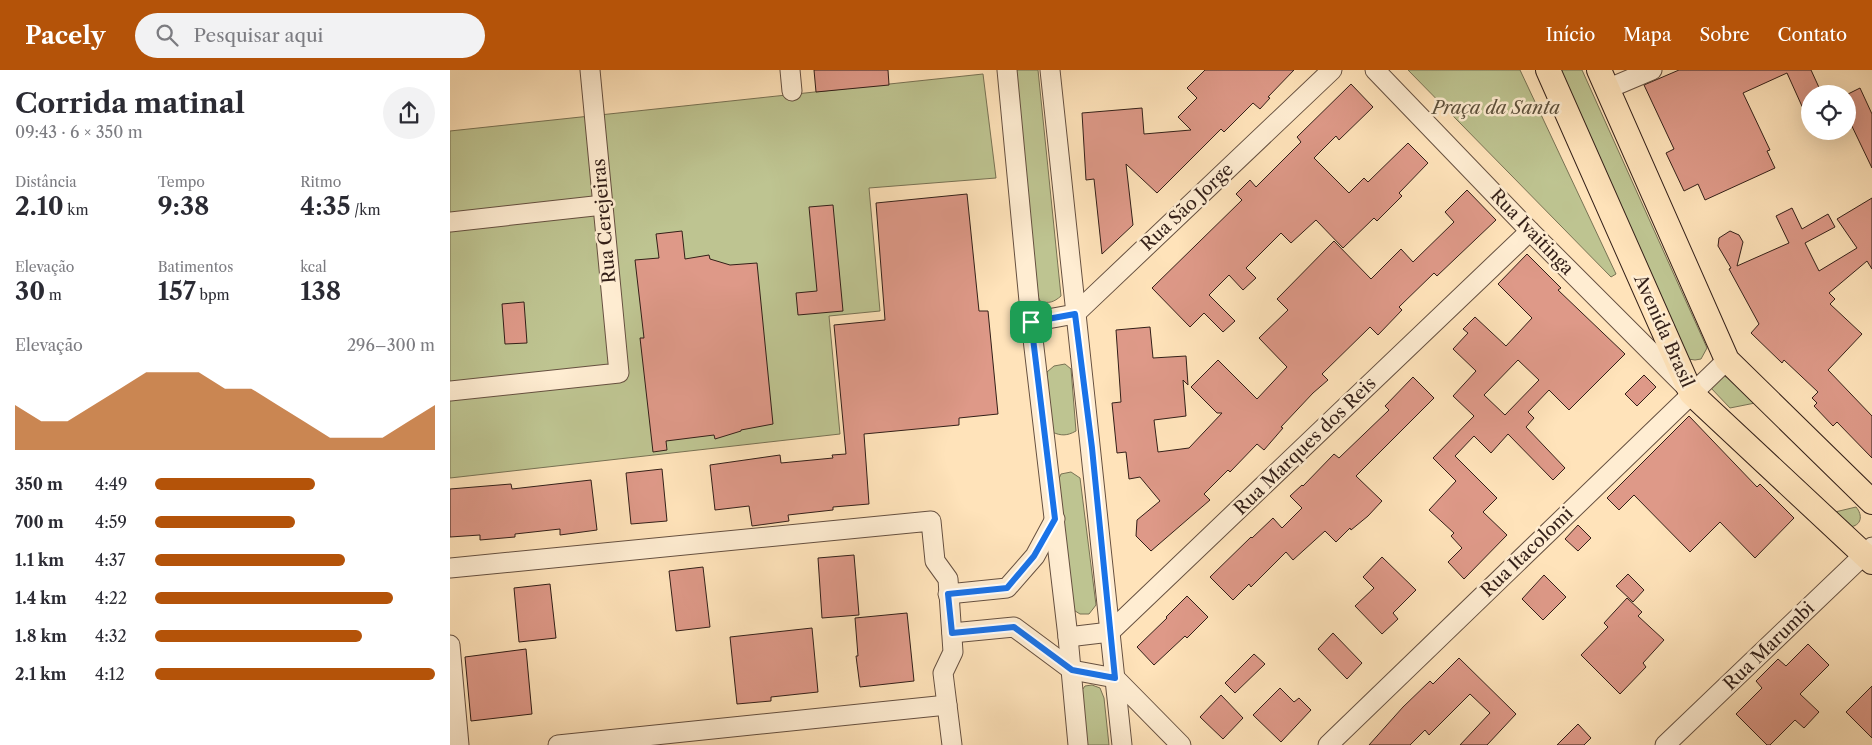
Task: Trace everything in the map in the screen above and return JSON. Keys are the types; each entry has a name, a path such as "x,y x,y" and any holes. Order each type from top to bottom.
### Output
{"main road":[{"name":"Avenida Brasil","path":"1548,70 1691,393 1869,555"},
{"path":"1603,79 1726,360 1872,502"}],"street":[{"name":"Rua Cerejeiras","path":"450,392 618,373 590,70"},
{"path":"790,70 792,91"},
{"path":"1007,70 1031,322 1072,670 1078,745"},
{"path":"1050,70 1075,314 1092,448 1122,745"},
{"name":"Rua São Jorge","path":"1075,314 1332,70"},
{"name":"Rua Ivaitinga","path":"1375,70 1530,231 1691,393"},
{"path":"1603,79 1652,70"},
{"path":"450,222 602,205"},
{"name":"Rua Marques dos Reis","path":"1110,632 1530,231"},
{"path":"1031,322 1075,314"},
{"name":"Rua Itacolomi","path":"1328,745 1726,360"},
{"path":"948,594 1007,588 1034,556 1055,519"},
{"path":"450,568 931,521 935,561 948,579 953,652 943,673 952,745"},
{"name":"Rua Marumbi","path":"1666,745 1869,555"},
{"path":"952,633 1014,627 1072,670 1115,678 1181,745"},
{"path":"1068,637 1110,632"},
{"path":"450,645 459,745"},
{"path":"558,745 947,705"}],"green space":[{"path":"1014,70 1038,70 1061,296 1049,302 1040,301 1037,294"},
{"name":"Praça da Santa","path":"1408,70 1520,70 1616,274 1611,277"},
{"path":"1559,70 1582,70 1707,348 1701,359 1688,359"},
{"path":"983,74 996,178 869,188 880,311 829,316 840,434 450,478 450,131"},
{"path":"1065,364 1071,369 1076,431 1064,435 1052,432 1047,372 1054,366"},
{"path":"1720,375 1730,378 1755,403 1730,408 1710,387"},
{"path":"1071,472 1080,478 1096,605 1089,614 1080,614 1072,609 1058,481 1061,474"},
{"path":"1856,507 1860,513 1860,520 1857,525 1849,527 1835,512"},
{"path":"1092,685 1100,688 1104,698 1109,745 1085,745 1080,693 1085,686"}],"building":[{"path":"814,70 888,70 889,85 816,92"},
{"path":"1205,70 1294,70 1268,97 1270,98 1260,109 1253,103 1224,132 1221,129 1157,193 1126,164 1133,225 1102,254 1094,179 1086,180 1082,113 1142,108 1144,134 1191,130 1178,117 1197,98 1187,88"},
{"path":"1679,70 1811,70 1818,85 1801,85 1801,104 1787,73 1743,93 1770,150 1767,151 1775,168 1705,200 1698,184 1684,191 1666,153 1674,149 1644,85"},
{"path":"1351,84 1373,107 1339,140 1336,136 1314,158 1349,193 1364,178 1368,182 1408,143 1428,163 1399,193 1402,196 1377,221 1374,218 1343,248 1316,220 1291,243 1281,233 1246,268 1256,278 1243,290 1229,275 1209,295 1235,321 1223,332 1204,313 1190,327 1152,288 1242,200 1236,194 1250,180 1256,187 1301,142 1297,137"},
{"path":"1860,88 1872,114 1872,168 1856,135 1856,90"},
{"path":"1467,190 1496,220 1437,276 1434,273 1399,307 1402,310 1378,335 1370,327 1322,374 1328,380 1281,427 1283,428 1264,450 1257,444 1230,472 1228,470 1204,494 1210,500 1151,551 1136,536 1137,520 1160,501 1140,477 1129,479 1126,452 1117,453 1112,403 1121,402 1116,330 1150,327 1153,358 1186,356 1188,385 1183,380 1186,416 1154,420 1158,452 1189,448 1222,413 1217,413 1191,387 1218,360 1257,399 1287,367 1259,338 1288,310 1277,299 1334,241 1371,279 1401,249 1413,262 1454,222 1445,212"},
{"path":"967,194 979,311 988,311 998,414 959,418 959,425 864,434 869,504 833,507 833,510 788,515 789,521 752,526 749,506 715,510 710,465 780,455 781,463 833,458 832,455 846,454 834,325 885,320 876,203"},
{"path":"1872,198 1872,269 1867,261 1829,293 1835,299 1830,304 1862,334 1828,370 1872,416 1872,458 1837,422 1833,426 1814,406 1817,403 1812,398 1818,392 1784,360 1782,363 1751,333 1759,324 1718,246 1719,238 1730,231 1739,235 1743,242 1737,266 1789,243 1776,216 1792,208 1802,229 1828,214 1835,227 1805,243 1819,271 1857,248 1837,219"},
{"path":"833,205 843,311 798,315 796,293 817,291 809,207"},
{"path":"682,231 685,259 709,255 710,259 730,265 757,263 773,424 741,430 715,439 714,435 666,441 667,450 653,452 640,338 644,338 635,260 659,258 656,234"},
{"path":"1527,254 1561,288 1558,290 1625,354 1569,410 1549,390 1528,412 1534,418 1526,427 1565,468 1553,480 1508,434 1491,453 1474,436 1455,456 1497,498 1483,512 1507,535 1464,579 1448,562 1462,548 1451,536 1454,533 1429,510 1456,481 1433,458 1474,416 1453,396 1476,371 1453,349 1468,333 1463,329 1475,317 1506,346 1532,318 1498,284","holes":["1518,360 1539,380 1505,415 1484,395"]},
{"path":"524,302 527,343 505,344 502,304"},
{"path":"1644,375 1656,387 1637,406 1625,394"},
{"path":"1413,377 1434,398 1356,476 1382,501 1368,516 1351,530 1350,528 1336,542 1325,531 1293,560 1286,552 1251,587 1249,584 1233,600 1210,577 1273,518 1282,528 1302,508 1290,496 1303,486 1334,454 1339,458 1389,410 1385,406"},
{"path":"1689,416 1757,487 1760,484 1794,518 1755,558 1720,522 1690,552 1634,495 1619,510 1607,498"},
{"path":"662,469 667,521 631,524 626,473"},
{"path":"591,480 597,530 560,535 560,529 515,534 515,537 480,540 480,535 450,537 450,489 511,484 512,489"},
{"path":"1578,525 1591,538 1578,551 1565,539"},
{"path":"854,555 859,615 822,618 818,558"},
{"path":"1382,557 1416,590 1393,613 1398,619 1382,634 1355,606 1374,588 1363,577"},
{"path":"703,567 710,627 676,631 669,571"},
{"path":"1628,574 1644,590 1633,602 1616,586"},
{"path":"1544,575 1566,597 1543,620 1522,599"},
{"path":"550,584 556,638 519,642 514,588"},
{"path":"1187,596 1208,617 1187,638 1185,636 1154,665 1137,647"},
{"path":"1627,598 1642,612 1638,616 1664,640 1643,663 1646,667 1620,694 1581,655 1608,627 1604,623"},
{"path":"907,613 914,681 860,687 856,656 858,656 855,618"},
{"path":"812,628 818,692 771,697 771,701 737,704 730,637"},
{"path":"1333,633 1362,663 1347,679 1318,649"},
{"path":"1808,644 1829,665 1800,694 1819,712 1804,728 1795,720 1770,745 1767,745 1736,714 1762,688 1756,681 1778,659 1786,666"},
{"path":"526,649 532,714 471,721 465,657"},
{"path":"1254,654 1265,664 1235,693 1225,683"},
{"path":"1459,658 1516,714 1487,745 1460,745 1490,713 1470,694 1429,735 1425,730 1410,745 1369,745 1403,707 1430,681 1433,684"},
{"path":"1872,686 1872,738 1846,712"},
{"path":"1280,688 1294,702 1299,698 1311,710 1281,742 1253,715"},
{"path":"1221,695 1243,718 1223,739 1200,717"},
{"path":"1578,724 1591,738 1584,745 1557,745"}],"route":[{"path":"1075,314 1092,448 1115,678 1072,670 1014,627 952,633 948,594 1007,588 1034,556 1055,519 1031,322 1075,314"}]}
